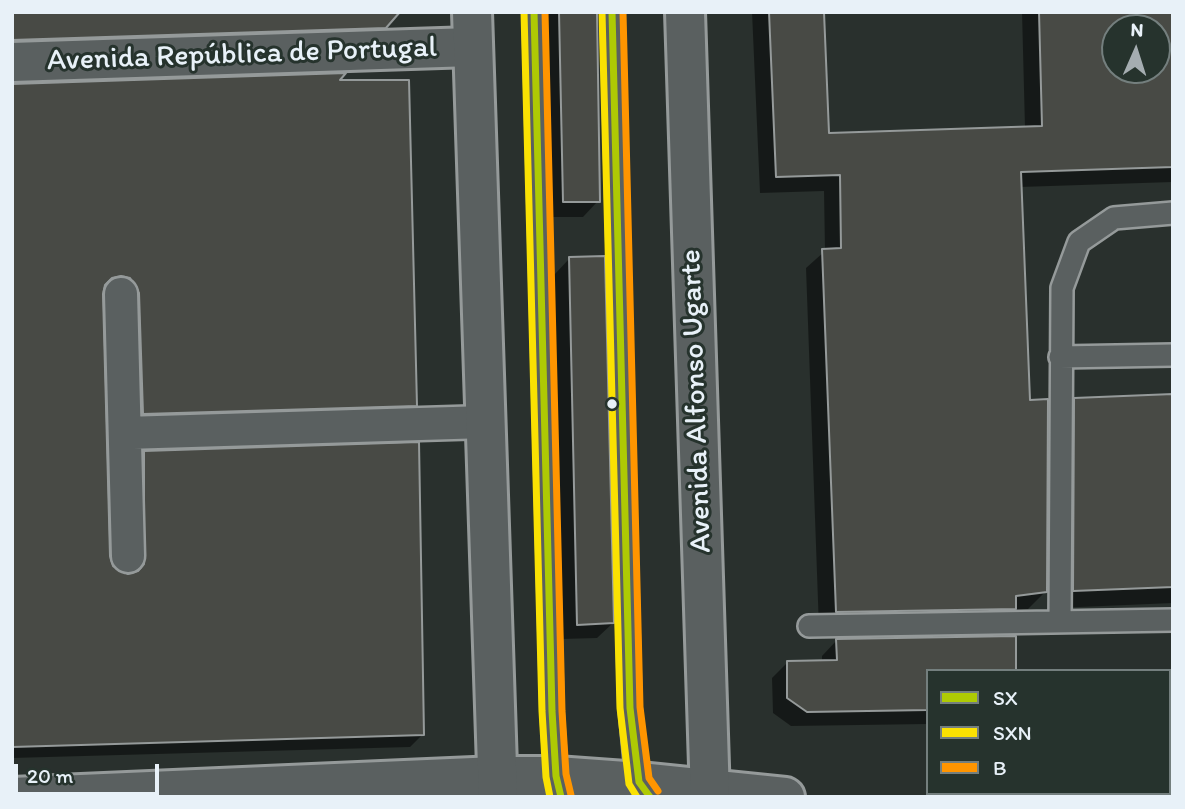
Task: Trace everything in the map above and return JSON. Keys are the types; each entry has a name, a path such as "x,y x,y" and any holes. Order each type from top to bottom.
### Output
{"main road":[{"name":"Avenida Alfonso Ugarte","path":"685,12 708,794"},
{"path":"472,30 500,790"},
{"name":"Avenida República de Portugal","path":"12,62 472,30"},
{"path":"12,797 500,790 558,786 785,797"},
{"path":"972,797 1024,795"}],"street":[{"path":"121,294 128,556"},
{"path":"125,433 486,422"}],"lane":[{"path":"534,12 558,786"},
{"path":"612,12 630,708 643,792"},
{"path":"1060,621 1062,288 1079,242 1114,218 1173,213"},
{"path":"1060,357 1173,355"},
{"path":"808,626 1173,620"}],"building":[{"path":"12,12 400,12 386,28 12,40"},
{"path":"559,12 597,12 600,202 563,202"},
{"path":"769,12 824,12 829,133 1042,126 1039,12 1173,12 1173,167 1021,172 1030,400 1048,399 1047,592 1016,596 1016,609 836,612 822,249 841,248 840,175 776,177"},
{"path":"346,73 340,80 409,80 417,406 143,414 139,293 130,278 112,278 105,285 103,294 110,556 113,566 128,574 138,571 144,564 144,451 419,442 424,735 12,747 12,84"},
{"path":"605,256 614,623 577,625 569,257"},
{"path":"1173,394 1173,587 1073,591 1074,398"},
{"path":"1016,636 1016,669 926,669 926,710 807,712 787,698 787,661 837,660 836,639"}],"transit line":[{"name":"SXN","path":"524,12 542,711 546,777 550,797"},
{"name":"SX","path":"534,12 552,711 556,776 561,797"},
{"name":"B","path":"545,12 562,711 566,774 571,795"},
{"name":"SXN","path":"602,12 620,708 629,784 637,797"},
{"name":"SX","path":"612,12 630,708 639,782 650,797"},
{"name":"B","path":"623,12 640,707 649,778 658,791"}]}
